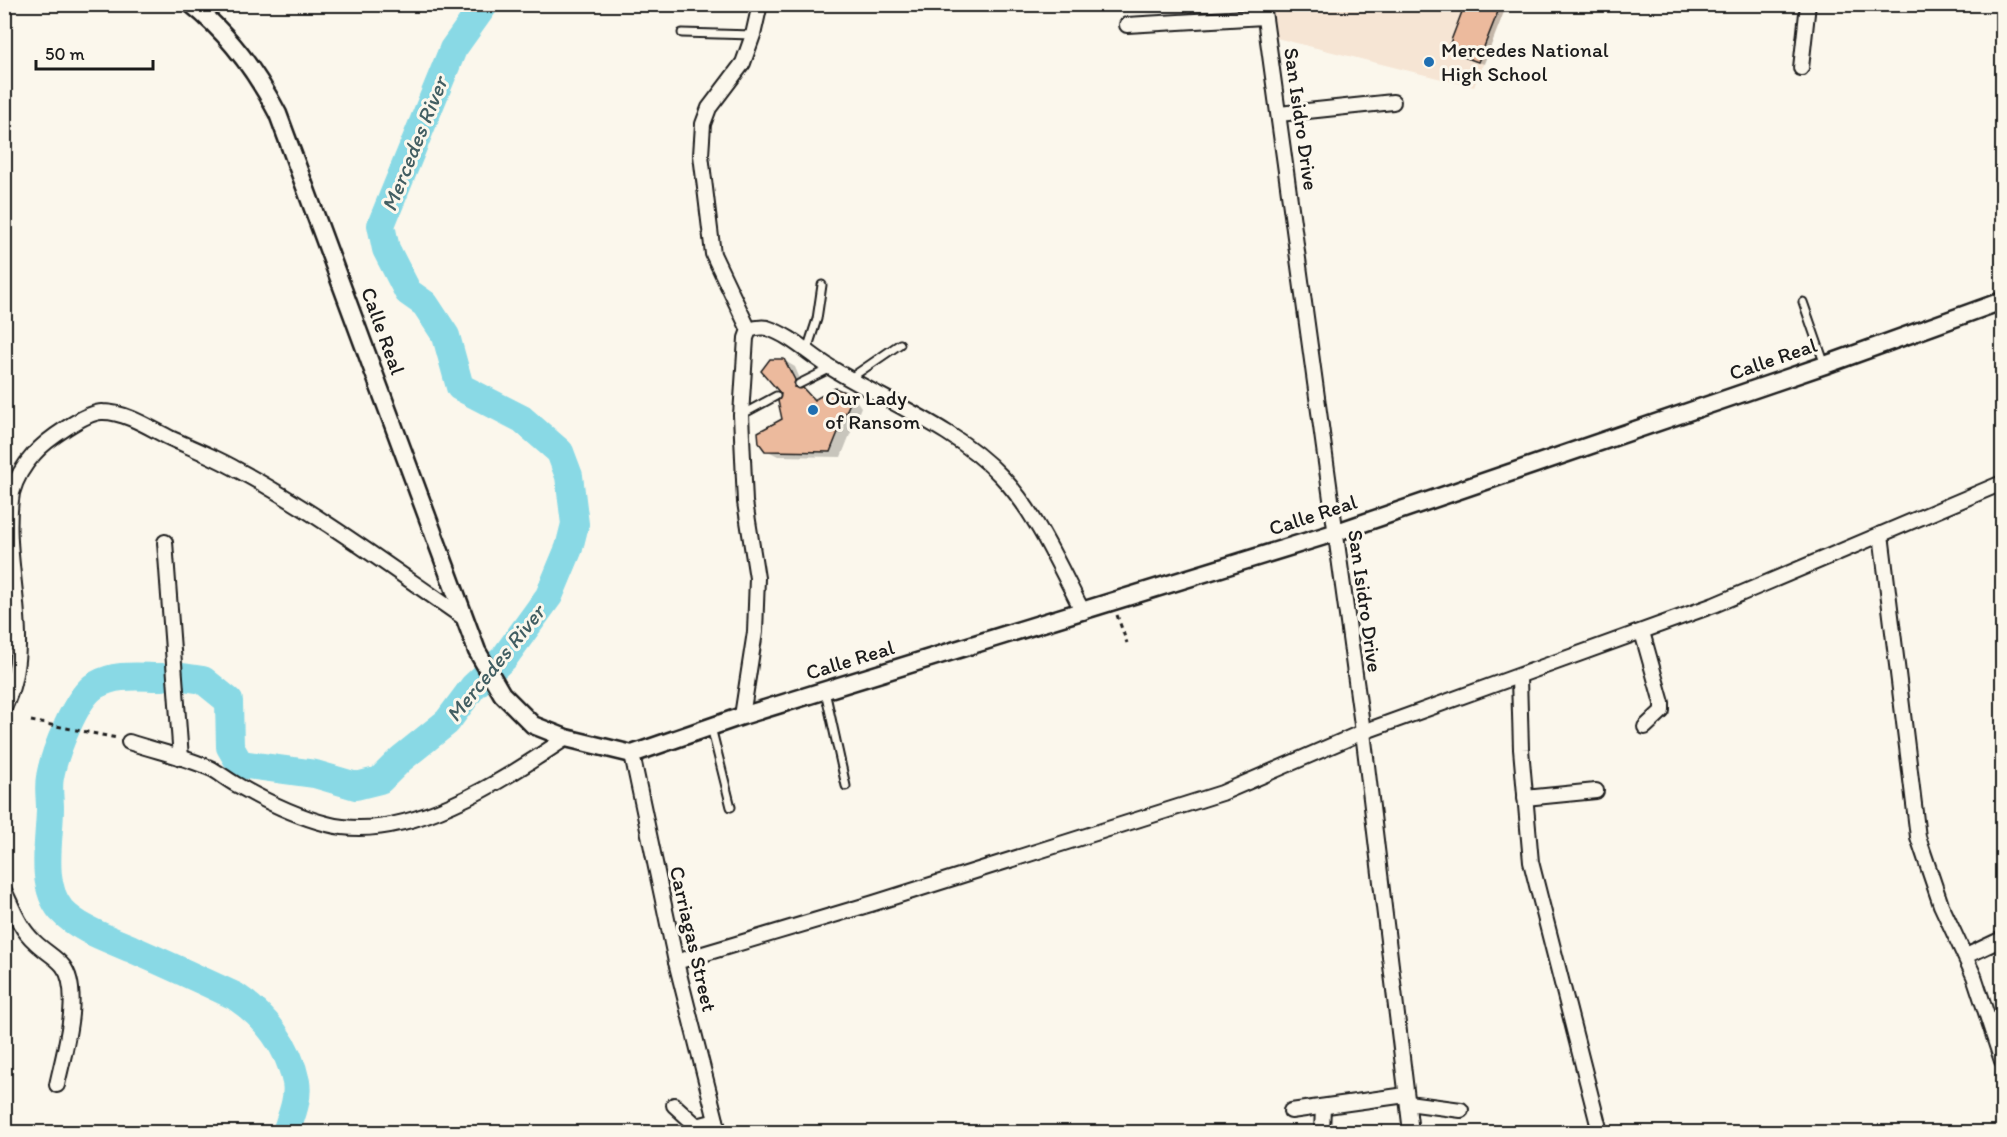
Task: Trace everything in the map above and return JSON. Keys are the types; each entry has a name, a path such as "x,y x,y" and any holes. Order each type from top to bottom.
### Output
{"street":[{"name":"Calle Real","path":"190,4 238,50 257,74 278,114 422,496 464,618 477,651 502,694 533,725 566,738 632,754 742,716 1334,533 1825,365 2002,301"},
{"path":"742,716 755,632 757,578 745,502 741,416 746,338 749,330 713,254 701,155 703,124 709,108 743,63 753,35 760,4"},
{"path":"1801,68 1808,4"},
{"path":"1127,25 1264,11"},
{"name":"San Isidro Drive","path":"1264,11 1363,732 1411,1132"},
{"path":"1279,114 1394,102"},
{"path":"749,330 766,328 807,350 849,379 949,435 1001,476 1024,504 1083,612"},
{"path":"4,708 14,682 17,645 9,611 6,532 11,494 22,469 36,451 85,417 100,412 113,413 136,422 237,469 358,544 464,618"},
{"path":"676,962 874,903 1222,793 1363,732 1519,678 1714,605 2002,483"},
{"path":"1881,534 1918,837 1941,905 1966,956 2002,1061"},
{"path":"165,543 181,758"},
{"path":"1642,632 1662,703 1662,711 1645,727"},
{"path":"1519,678 1525,798 1531,862 1600,1132"},
{"path":"129,742 212,770 293,813 329,825 352,827 414,820 504,780 566,738"},
{"name":"Carriagas Street","path":"632,754 676,962 717,1127"},
{"path":"1525,798 1596,791"},
{"path":"4,891 33,941 63,966 69,977 72,996 57,1085"},
{"path":"1966,956 2002,939"},
{"path":"1291,1111 1407,1099 1461,1110"},
{"path":"674,1105 697,1126 717,1127"},
{"path":"1322,1132 1323,1107"}],"lane":[{"path":"682,33 753,35"},
{"path":"807,350 817,319 822,285"},
{"path":"1803,302 1825,365"},
{"path":"849,379 900,344"},
{"path":"799,384 831,368"},
{"path":"741,416 777,396"},
{"path":"825,691 846,786"},
{"path":"711,726 731,807"}],"path":[{"path":"1113,602 1127,643"},
{"path":"30,721 97,732 129,742"}],"shaded area":[{"name":"Mercedes National High School","path":"1269,5 1507,5 1474,87 1272,37"}],"building":[{"path":"1465,4 1501,4 1478,62 1447,51"},
{"name":"Our Lady of Ransom","path":"770,359 784,359 795,380 794,387 803,388 814,400 835,388 845,392 851,400 830,452 765,451 759,443 758,432 782,419 778,401 781,394 761,371"}],"waterway":[{"name":"Mercedes River","path":"183,677 203,680 229,701 230,747 240,764 315,774 356,786 380,780 401,759 447,722 473,687 504,658 549,596 569,548 575,524 569,476 560,452 522,419 460,387 446,336 425,304 408,292 386,249 381,225 453,49 485,4"},
{"name":"Mercedes River","path":"162,677 128,676 96,685 88,691 67,726 49,781 47,860 50,887 61,910 76,923 235,996 266,1023 282,1044 296,1082 295,1101 286,1132"}],"place":[{"name":"Mercedes National High School","path":"1429,62"},
{"name":"Our Lady of Ransom","path":"813,410"}]}
